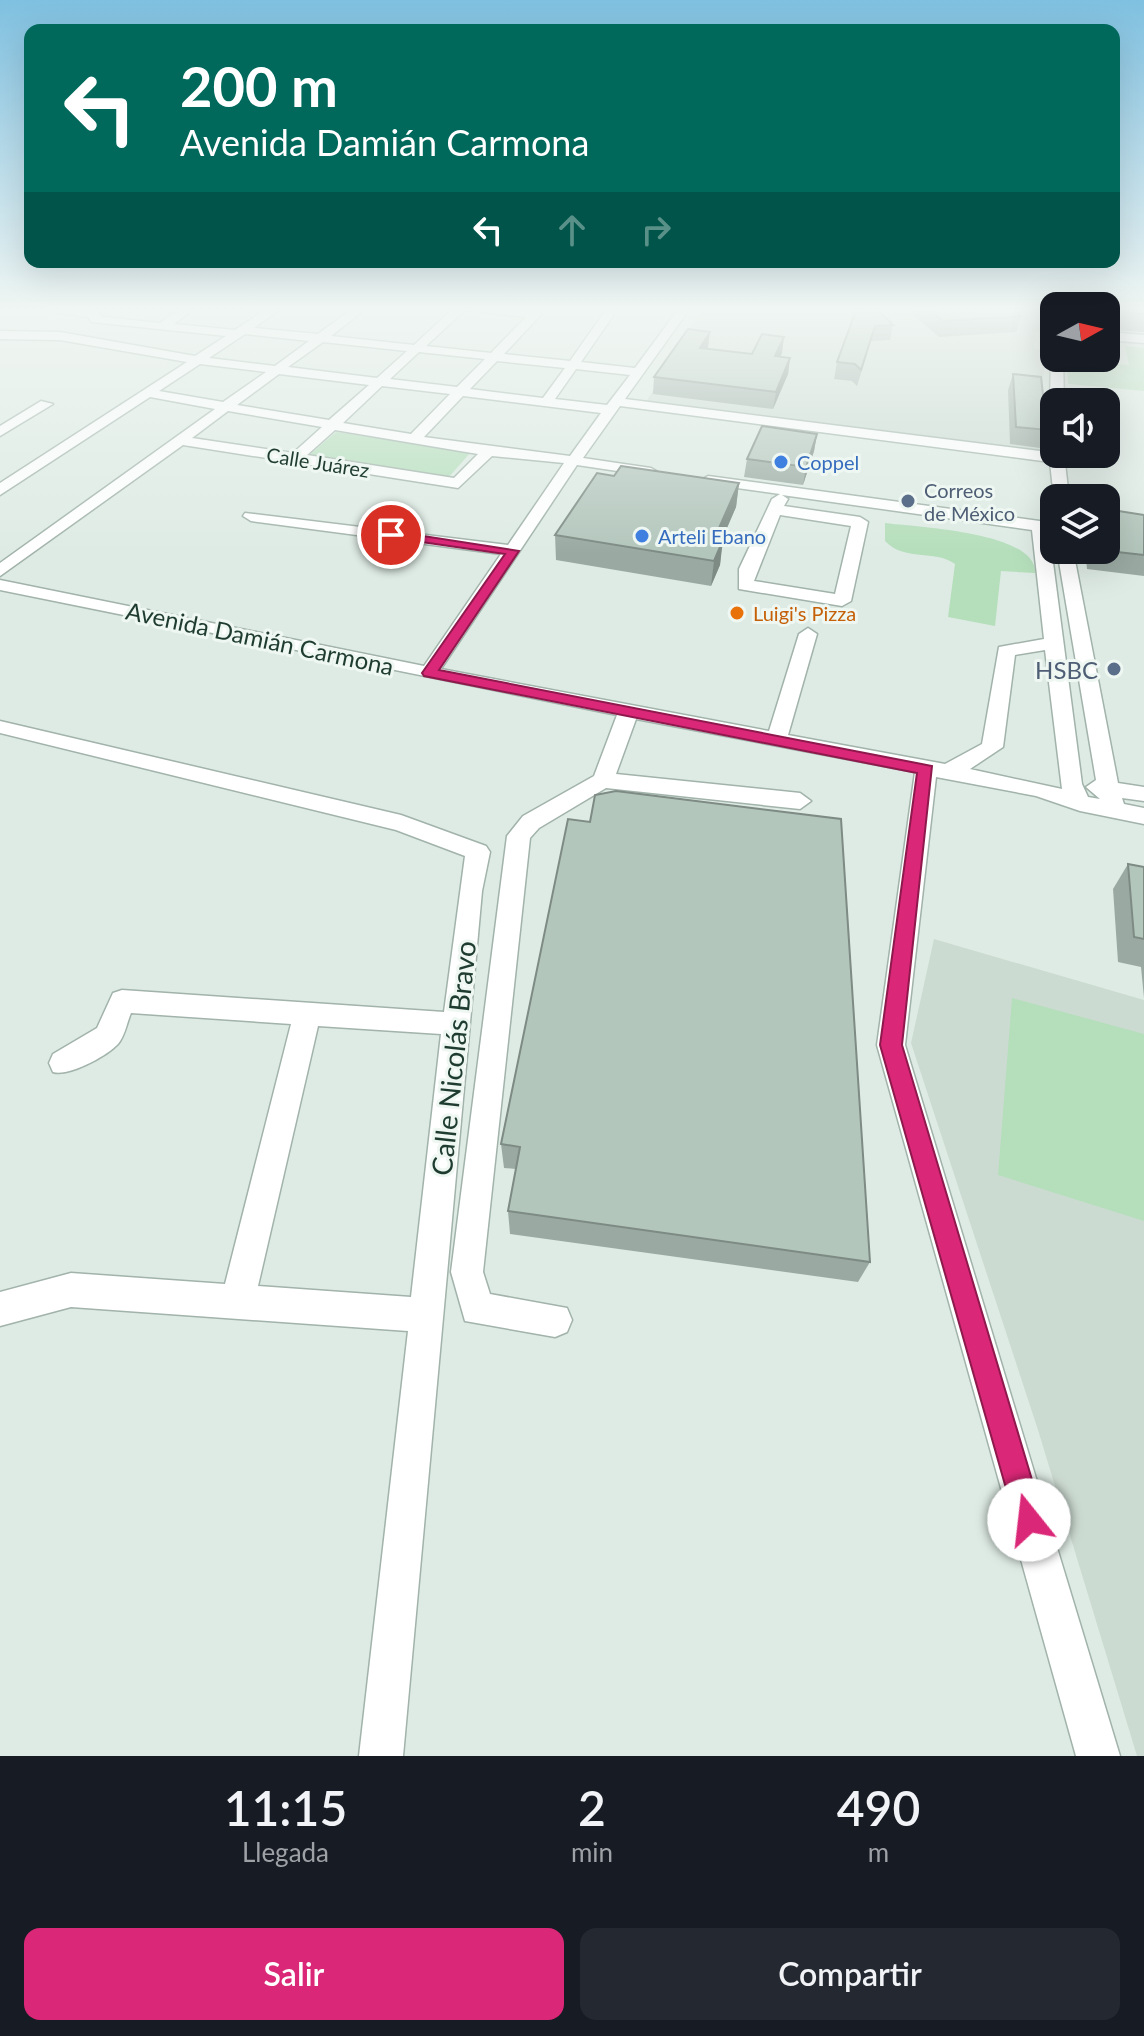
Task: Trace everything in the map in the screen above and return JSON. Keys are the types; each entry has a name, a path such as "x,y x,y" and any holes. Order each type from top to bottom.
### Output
{"street":[{"path":"0,490 153,389"},
{"path":"0,571 251,389"},
{"path":"296,458 374,389"},
{"path":"440,389 1040,454"},
{"path":"547,402 556,389"},
{"path":"429,673 626,389"},
{"path":"415,438 461,391"},
{"path":"147,393 571,466 662,478"},
{"path":"0,432 46,404"},
{"name":"Calle Juárez","path":"179,440 458,483 488,452"},
{"path":"778,504 748,569 745,585 842,601 860,522 693,483 1040,531"},
{"path":"778,504 871,508"},
{"path":"251,516 513,551"},
{"path":"1049,564 1053,643 1075,794"},
{"path":"1068,564 1112,799"},
{"name":"Avenida Damián Carmona","path":"0,585 936,772 1112,799"},
{"path":"776,741 808,634"},
{"path":"1053,643 1006,651 992,747 936,772 891,1045 1098,1756"},
{"path":"603,780 628,712"},
{"name":"Calle Nicolás Bravo","path":"0,727 401,823 478,852 456,1024 381,1756"},
{"path":"555,1320 477,1309 467,1272 519,836 531,822 603,780 800,801"},
{"path":"1112,799 1144,794"},
{"path":"1112,799 1144,816"},
{"path":"63,1063 108,1036 122,1001 456,1024"},
{"path":"238,1300 307,1014"},
{"path":"0,1309 71,1290 426,1315"}],"shaded area":[{"path":"654,389 1040,389 1040,454 646,402"},
{"path":"934,939 1144,1000 1144,1756 1137,1756 1038,1430 911,1043"}],"green space":[{"path":"336,432 471,452 448,478 308,456"},
{"path":"885,523 997,540 1017,548 1031,559 1035,573 1001,571 995,626 948,617 955,564 893,547 885,541"},
{"path":"1012,998 1144,1034 1144,1221 998,1175"}],"building":[{"path":"1014,389 1040,389 1040,429 1016,427"},
{"path":"762,426 817,434 806,467 747,459"},
{"name":"Arteli Ebano","path":"621,466 739,483 715,537 723,540 714,561 555,535 597,473 614,476"},
{"path":"1120,511 1144,515 1144,555 1120,552"},
{"path":"616,791 841,819 870,1262 508,1211 520,1147 501,1144 568,819 590,822 595,795"},
{"path":"1128,864 1144,867 1144,939 1134,937"}],"place":[{"name":"Coppel","path":"781,462"},
{"name":"Correos de México","path":"908,501"},
{"name":"Arteli Ebano","path":"642,536"},
{"name":"Luigi's Pizza","path":"737,613"},
{"name":"HSBC","path":"1114,669"}],"route":[{"path":"391,535 513,551 429,673 926,770 891,1045 1029,1520"}]}
